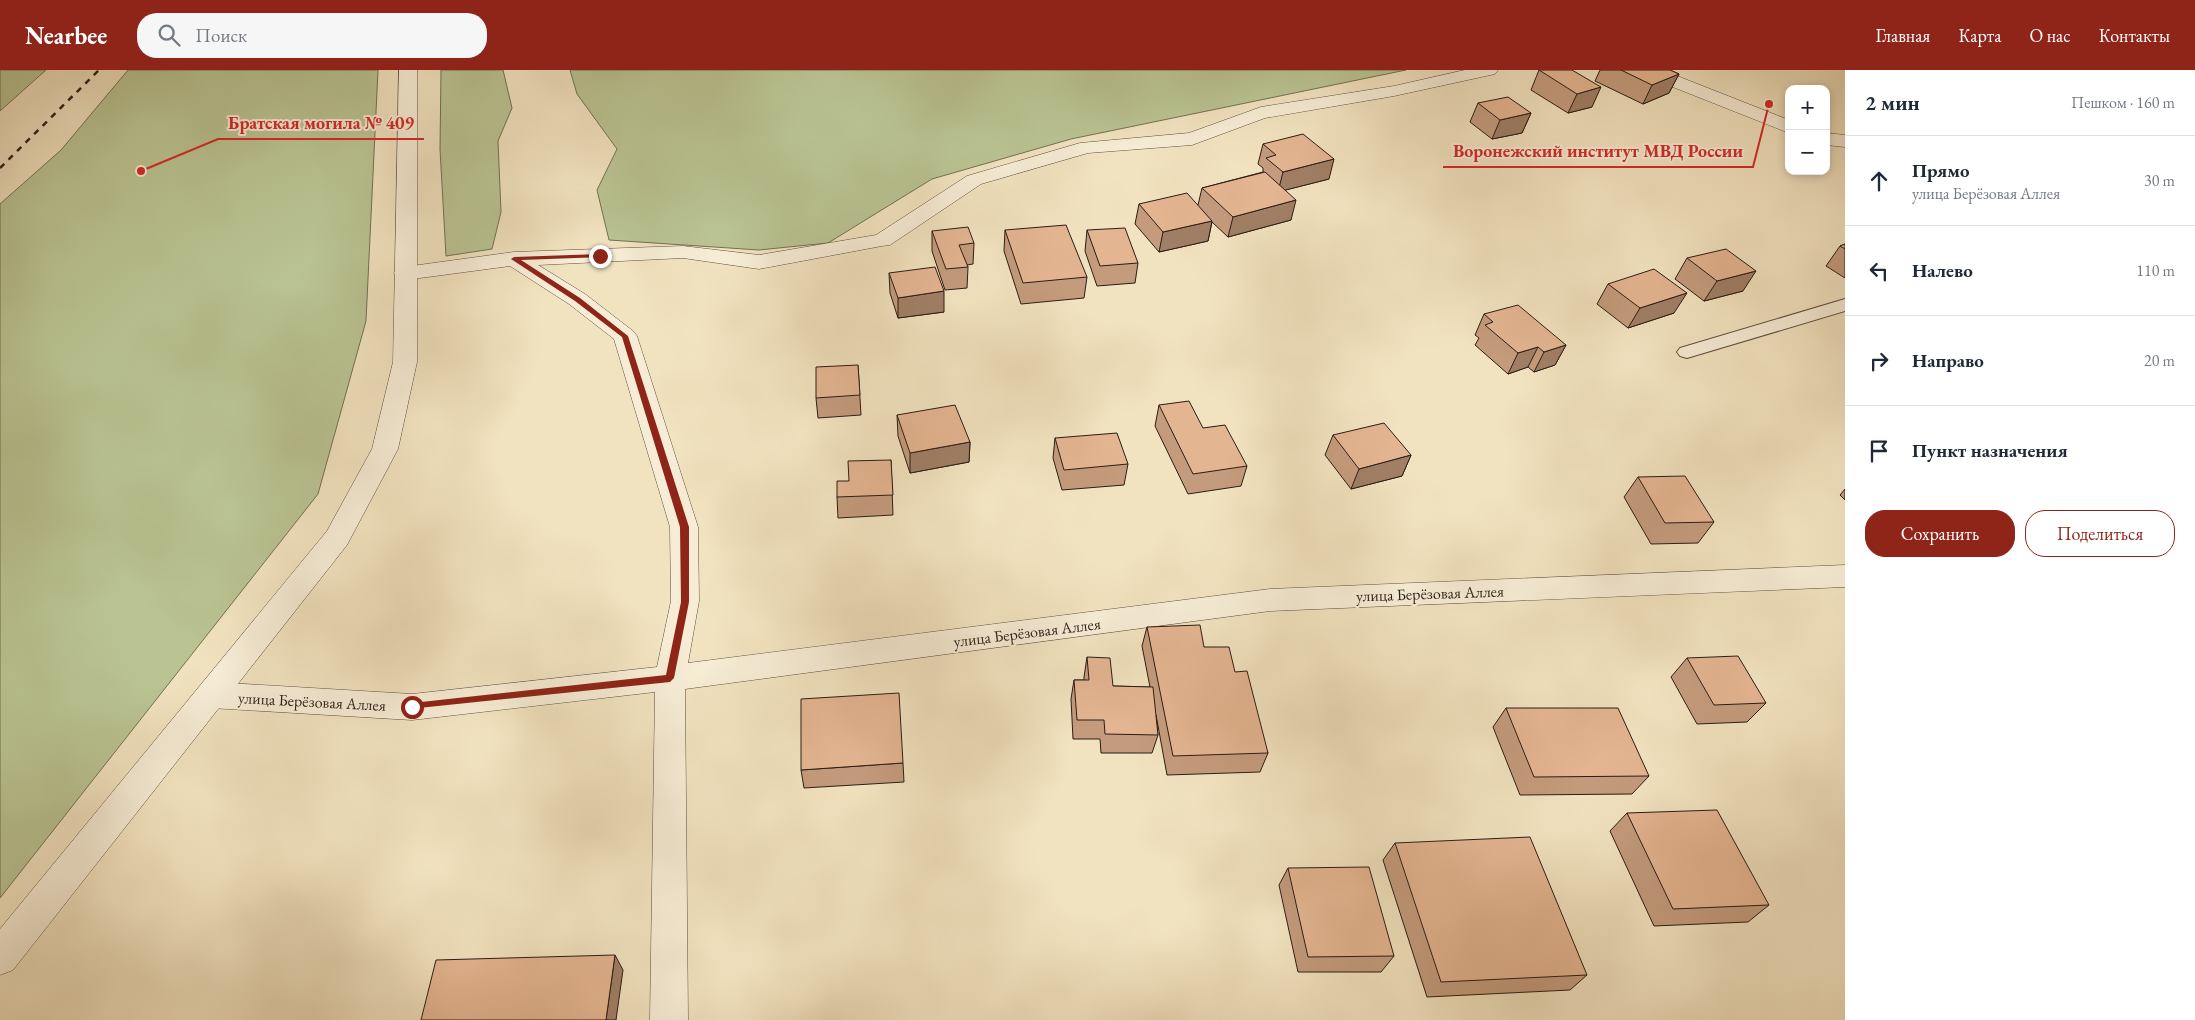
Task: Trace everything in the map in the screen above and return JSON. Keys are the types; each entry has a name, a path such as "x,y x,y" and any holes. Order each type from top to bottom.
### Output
{"street":[{"path":"0,957 337,538 385,449 405,362 408,70"},
{"path":"405,272 514,259 683,252 759,262 882,240 974,180 1087,147 1192,139 1261,112 1394,91 1490,70"},
{"path":"1646,70 1785,125"},
{"path":"1830,139 1845,141"},
{"path":"514,259 577,299 625,336 684,527 685,602 670,678 669,1020"},
{"name":"улица Берёзовая Аллея","path":"211,695 412,707 670,678 1270,600 1845,576"}],"lane":[{"path":"1687,352 1845,305"}],"green space":[{"path":"0,70 46,70 0,111"},
{"path":"128,70 378,70 366,321 318,494 0,898 0,204 61,150"},
{"path":"441,70 503,70 512,108 498,141 501,212 492,249 446,256 440,149"},
{"path":"570,70 1406,70 1071,139 932,179 828,243 759,250 609,240 597,190 617,149 577,94"}],"building":[{"path":"1539,70 1572,70 1601,87 1577,94"},
{"path":"1621,70 1670,70 1679,74 1652,85"},
{"path":"1508,97 1531,113 1500,120 1478,103"},
{"path":"1303,134 1334,159 1283,172 1266,158 1276,155 1263,144"},
{"path":"1265,172 1296,200 1233,217 1202,188"},
{"path":"1187,193 1212,221 1163,232 1139,204"},
{"path":"1066,225 1087,277 1023,283 1005,230"},
{"path":"968,227 974,243 959,245 968,267 946,269 932,231"},
{"path":"1125,228 1138,263 1100,266 1087,230"},
{"path":"1726,249 1756,271 1717,281 1687,258"},
{"path":"935,267 944,291 898,298 889,273"},
{"path":"1654,269 1687,293 1640,308 1608,284"},
{"path":"1518,305 1566,345 1544,352 1538,347 1518,353 1485,325 1493,322 1484,314"},
{"path":"858,365 860,395 816,398 816,367"},
{"path":"1189,401 1203,428 1225,425 1247,466 1193,474 1159,405"},
{"path":"955,405 970,442 910,453 897,415"},
{"path":"1384,423 1411,455 1359,469 1333,435"},
{"path":"1117,433 1128,464 1064,470 1055,438"},
{"path":"891,460 893,495 837,497 837,481 849,481 848,461"},
{"path":"1685,476 1714,522 1665,523 1638,477"},
{"path":"1200,625 1204,647 1229,647 1235,672 1247,671 1268,753 1173,756 1147,627"},
{"path":"1738,656 1766,703 1714,705 1687,658"},
{"path":"1087,657 1110,658 1113,686 1153,687 1158,735 1105,734 1104,720 1077,720 1074,680 1089,680"},
{"path":"899,693 903,763 801,770 801,699"},
{"path":"1506,708 1618,708 1649,776 1534,777"},
{"path":"1717,810 1769,905 1673,909 1627,813"},
{"path":"1530,837 1587,975 1441,982 1395,843"},
{"path":"1369,867 1394,956 1308,957 1288,868"},
{"path":"615,955 606,1020 421,1020 436,960"}],"railway":[{"path":"0,168 99,70"}],"place":[{"name":"Воронежский институт МВД России","path":"1769,104"},
{"name":"Братская могила № 409","path":"141,171"}],"route":[{"path":"412,707 670,678 685,602 684,527 625,336 577,299 514,259 600,256"}]}
